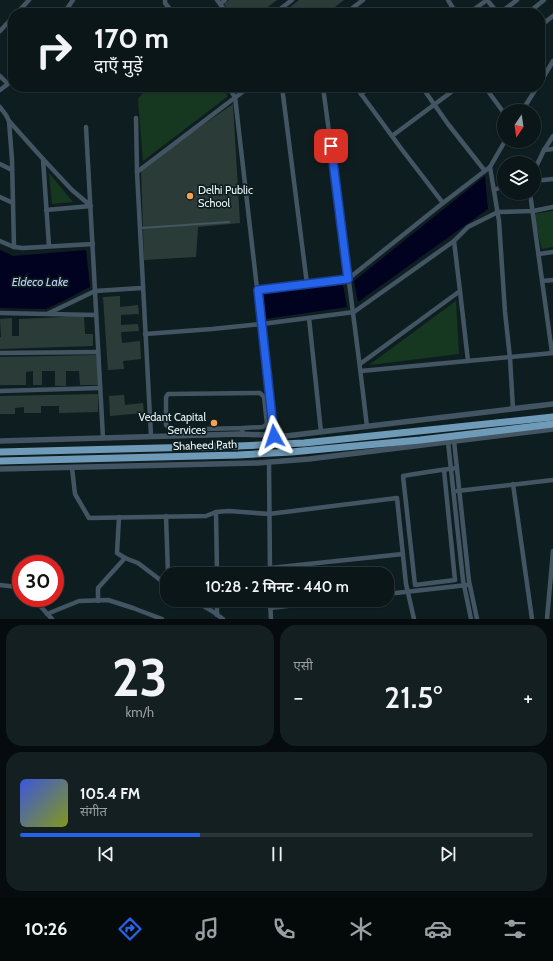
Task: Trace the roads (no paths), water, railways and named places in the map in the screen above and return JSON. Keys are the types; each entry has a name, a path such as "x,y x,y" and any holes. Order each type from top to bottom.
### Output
{"highway":[{"name":"Shaheed Path","path":"0,452 304,443 553,416"},
{"name":"Shaheed Path","path":"0,461 238,455 291,452 420,440 553,424"}],"street":[{"path":"22,8 29,0"},
{"path":"218,2 225,0"},
{"path":"282,8 292,0"},
{"path":"353,8 363,0"},
{"path":"476,8 487,0 494,8"},
{"path":"506,8 517,0"},
{"path":"534,8 544,0"},
{"path":"545,22 553,16"},
{"path":"0,31 8,22"},
{"path":"545,74 553,62"},
{"path":"0,76 8,84 0,90"},
{"path":"232,92 235,97 274,436"},
{"path":"137,172 242,92"},
{"path":"283,92 307,284"},
{"path":"324,92 348,279 354,312 367,426"},
{"path":"364,92 361,94 443,203"},
{"path":"425,92 485,171"},
{"path":"392,136 451,92"},
{"path":"489,92 497,104"},
{"path":"526,104 534,92"},
{"path":"0,106 8,121 12,170 14,247"},
{"path":"136,118 142,288 150,436"},
{"path":"8,121 72,190 91,206"},
{"path":"86,127 103,438"},
{"path":"541,156 553,136"},
{"path":"258,290 348,279 490,167 501,148"},
{"path":"544,150 553,149"},
{"path":"43,159 48,246"},
{"path":"0,164 12,170"},
{"path":"490,167 498,212 513,409"},
{"path":"541,180 553,179"},
{"path":"0,197 13,203"},
{"path":"361,371 553,353 531,200"},
{"path":"46,210 91,206"},
{"path":"145,334 262,324 354,312 454,241 468,226 498,212 533,211 553,207"},
{"path":"0,241 14,247 23,248 93,244"},
{"path":"454,241 468,361"},
{"path":"538,254 553,252"},
{"path":"542,281 553,280"},
{"path":"47,314 95,291 142,288"},
{"path":"360,364 460,291"},
{"path":"0,314 96,315"},
{"path":"308,318 321,432"},
{"path":"0,353 98,352"},
{"path":"0,391 100,388"},
{"path":"0,441 150,436 200,432 242,428 263,428 267,424 264,397 260,393 168,394 166,397 166,425 172,430 200,432 274,436 321,432 553,404"},
{"path":"242,428 243,434"},
{"path":"0,469 269,462 309,459 553,429"},
{"path":"451,442 457,468 467,585 477,619"},
{"path":"451,442 451,468 471,619"},
{"path":"269,462 270,567"},
{"path":"72,468 75,494 89,518 206,516 216,512 229,511 270,514 397,498 407,592 414,619"},
{"path":"444,470 455,580 415,585 403,476 457,468"},
{"path":"454,491 553,480"},
{"path":"513,484 532,619"},
{"path":"216,512 217,567"},
{"path":"166,516 168,567"},
{"path":"119,517 117,553 138,563 160,580"},
{"path":"547,619 553,551"},
{"path":"280,567 403,554"},
{"path":"98,601 98,588 125,558"},
{"path":"0,585 12,586"},
{"path":"394,593 467,585"},
{"path":"47,614 80,601 108,600 162,619"},
{"path":"41,607 52,619"},
{"path":"204,607 222,619"},
{"path":"217,607 217,615"},
{"path":"270,619 270,608 279,607"}],"lane":[{"path":"140,228 229,222"}],"water":[{"path":"485,176 488,209 358,302 354,281"},
{"name":"Eldeco Lake","path":"0,250 13,256 86,250 90,287 46,309 0,308"},
{"path":"343,285 347,307 265,319 264,294"}],"place":[{"name":"Delhi Public School","path":"190,196"},
{"name":"Vedant Capital Services","path":"214,423"}]}
